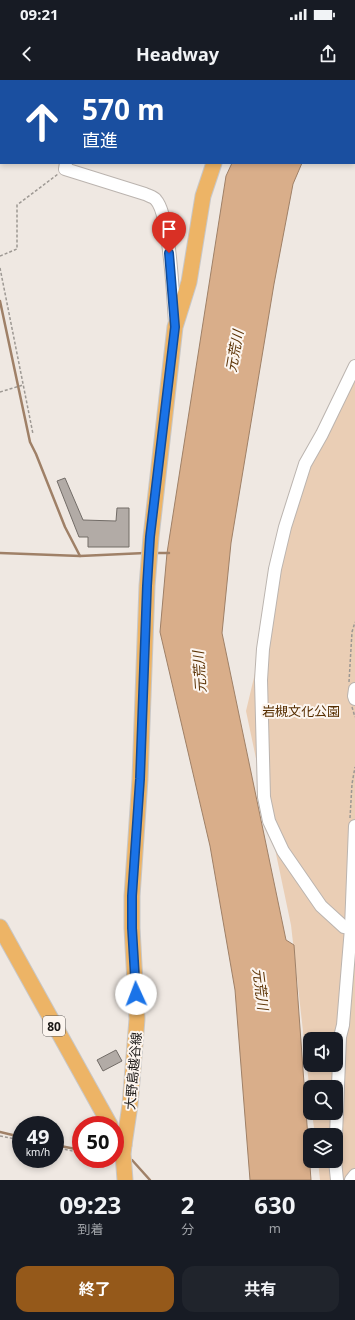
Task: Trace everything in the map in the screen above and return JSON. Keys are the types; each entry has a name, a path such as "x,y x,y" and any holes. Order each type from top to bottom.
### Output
{"main road":[{"name":"大野島越谷線","path":"124,1145 130,1105 137,1019 132,928 132,896 140,779 150,537 175,327 189,282 203,196 214,164"},
{"name":"80","path":"0,927 105,1116"},
{"name":"大野島越谷線","path":"124,1167 125,1180"}],"street":[{"path":"65,166 156,199 162,210 167,238 175,327"},
{"path":"351,928 344,928 322,906 283,851 269,821 264,797 261,680 263,649 275,569 285,527 305,464 322,434 355,366"},
{"path":"336,1128 340,1037 343,1025 351,928 355,826"},
{"path":"336,1168 337,1180"},
{"path":"351,1180 355,1175"}],"path":[{"path":"0,256 17,249 17,205 65,166"},
{"path":"0,268 33,434"},
{"path":"0,392 23,385"},
{"path":"355,622 352,638 352,694 355,717"},
{"path":"0,1136 12,1138"}],"green space":[{"name":"岩槻文化公園","path":"355,381 355,1180 320,1180 319,1168 343,1168 343,1128 314,1128 313,1120 343,1120 343,1080 309,1080 308,1072 343,1072 343,1032 303,1032 291,925 246,711 300,484"}],"water":[{"name":"元荒川","path":"232,164 302,164 293,184 274,284 231,543 222,633 286,940 294,945 304,1080 303,1120 307,1120 307,1128 303,1128 303,1168 310,1168 311,1180 250,1180 235,990 210,846 160,632 167,553 226,176"}],"building":[{"path":"65,478 83,520 116,521 117,508 129,508 129,547 88,547 88,537 79,537 57,481"},
{"path":"116,1050 122,1061 103,1071 97,1060"}],"waterway":[{"path":"0,301 30,442 65,527 80,556"},
{"path":"0,553 80,556 145,553"},
{"path":"154,553 169,553"},
{"path":"0,1132 12,1135"},
{"path":"64,1147 72,1148"},
{"path":"132,1160 150,1180"}],"route":[{"path":"136,994 132,928 132,896 140,779 147,586 150,537 175,327 169,253"}]}
